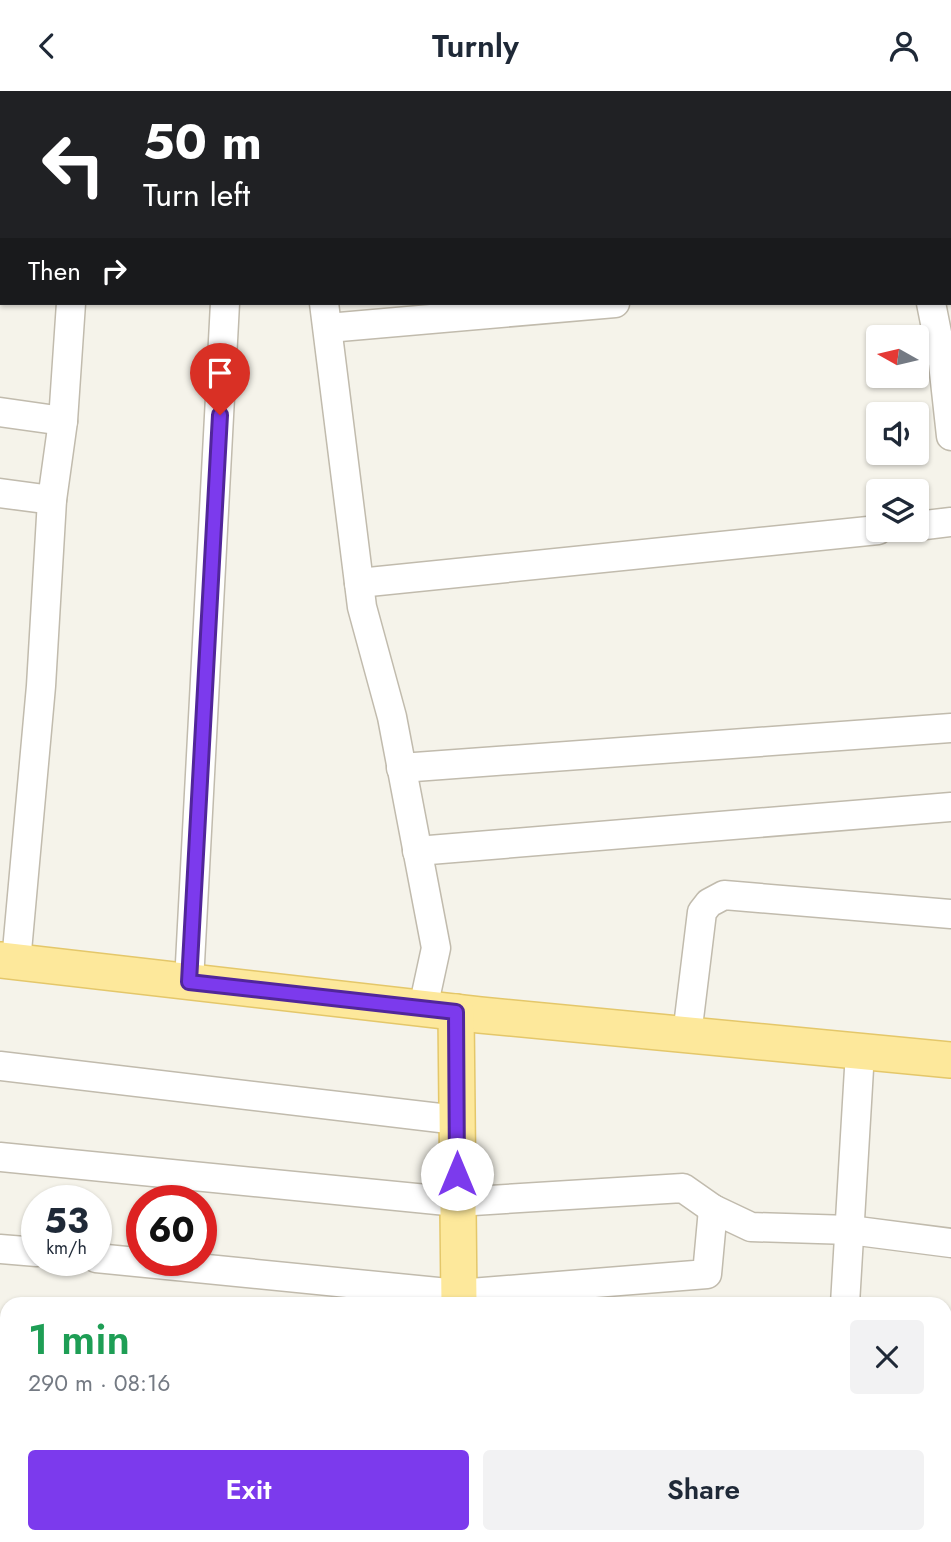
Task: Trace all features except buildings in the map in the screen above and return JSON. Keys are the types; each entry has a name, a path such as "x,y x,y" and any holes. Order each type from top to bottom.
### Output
{"main road":[{"path":"8,961 440,1010 951,1061"},
{"path":"440,1010 457,1120 458,1297"}],"street":[{"path":"8,961 41,686 52,500 62,421 71,305"},
{"path":"189,982 225,305"},
{"path":"440,1010 436,948 391,717 362,607 326,315 567,305"},
{"path":"931,305 943,363 951,436"},
{"path":"0,412 62,421"},
{"path":"0,493 52,500"},
{"path":"929,525 951,522"},
{"path":"359,583 866,531"},
{"path":"401,768 951,727"},
{"path":"417,851 951,807"},
{"path":"687,1035 702,912 709,903 724,895 951,914"},
{"path":"845,1297 860,1052"},
{"path":"0,1066 457,1120"},
{"path":"0,1157 457,1202 683,1188 712,1209 751,1227 849,1230 951,1243"},
{"path":"478,1297 707,1274 712,1209"},
{"path":"0,1248 21,1250"},
{"path":"112,1260 440,1297"}],"route":[{"path":"220,415 189,982 456,1012 457,1174"}]}
